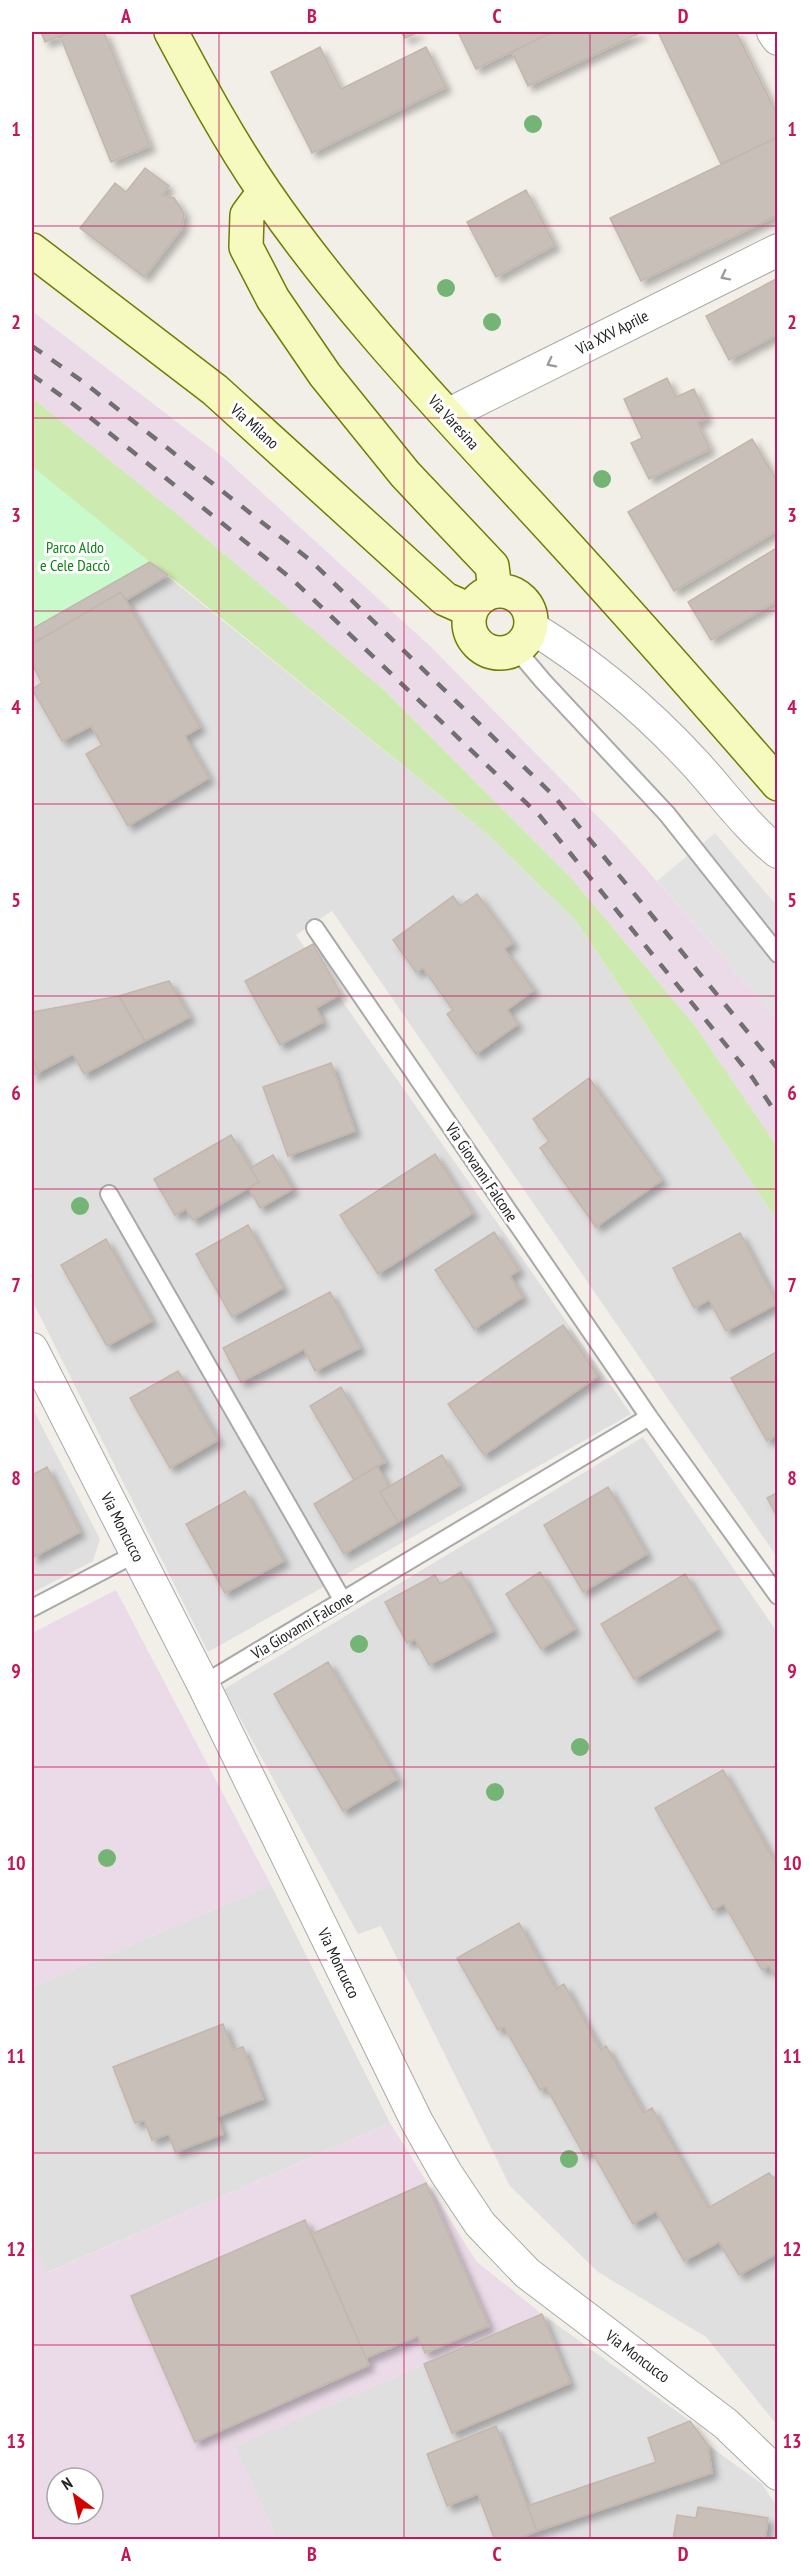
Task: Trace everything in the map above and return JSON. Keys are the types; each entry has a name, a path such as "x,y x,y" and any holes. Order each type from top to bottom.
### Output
{"street":[{"name":"Via Varesina","path":"171,32 218,120 264,192 366,322 447,415 642,627 777,784"},
{"path":"773,32 777,39"},
{"path":"264,192 247,215 246,248 273,299 325,375 405,474 492,566 495,590"},
{"name":"Via Milano","path":"32,250 215,390 446,599 470,610"},
{"name":"Via XXV Aprile","path":"447,415 777,250"},
{"path":"495,590 510,591 522,600 530,612 524,638 501,654 486,651 473,640 468,626 470,610 480,597 495,590"},
{"path":"524,638 567,649 627,695 691,759 777,852"},
{"name":"Via Moncucco","path":"32,1349 203,1684 417,2122 446,2174 480,2224 527,2273 726,2424 777,2474"}],"lane":[{"path":"524,638 777,954"},
{"name":"Via Giovanni Falcone","path":"315,928 649,1417 777,1596"},
{"path":"109,1194 343,1600"},
{"name":"Via Giovanni Falcone","path":"203,1684 649,1417"},
{"path":"32,1608 137,1553"}],"shaded area":[{"path":"32,311 224,458 430,646 618,837 777,1018 777,1146 696,1027 572,879 384,690 182,518 32,398"},
{"path":"150,562 485,832 576,921 777,1220 777,1557 332,911 296,935 631,1414 208,1652 32,1300 32,629"},
{"path":"715,833 777,906 777,1018 657,881"},
{"path":"32,1407 100,1539 93,1561 32,1593"},
{"path":"643,1437 777,1632 777,2425 706,2337 598,2272 510,2186 381,1926 358,1934 224,1689"},
{"path":"116,1590 271,1885 32,1987 32,1633"},
{"path":"271,1885 390,2123 46,2273 32,2241 32,1987"},
{"path":"390,2123 476,2261 542,2314 235,2446 277,2539 32,2539 32,2241 47,2273"},
{"path":"542,2314 690,2421 708,2445 762,2484 777,2507 777,2539 277,2539 235,2446"}],"green space":[{"path":"32,398 182,518 384,690 572,879 696,1027 777,1146 777,1220 576,921 485,832 168,575 150,562 32,629"},
{"name":"Parco Aldo e Cele Daccò","path":"32,466 150,562 32,629"}],"building":[{"path":"41,32 71,32 45,42"},
{"path":"71,32 104,32 150,146 111,162 60,36"},
{"path":"401,32 419,32 405,38"},
{"path":"458,32 549,32 550,33 476,69"},
{"path":"553,32 642,32 528,86 512,52"},
{"path":"658,32 736,32 778,116 778,137 721,164"},
{"path":"320,47 341,89 426,47 446,87 312,153 271,72"},
{"path":"778,137 778,215 641,281 610,218"},
{"path":"145,168 169,186 162,195 174,198 184,213 182,228 144,277 80,228 115,183 126,192"},
{"path":"526,190 555,245 496,277 467,222"},
{"path":"778,278 778,334 729,360 706,316"},
{"path":"667,378 676,397 694,389 707,418 697,422 710,449 649,479 631,443 642,438 624,399"},
{"path":"752,439 778,482 778,530 674,591 628,512"},
{"path":"778,547 778,600 711,640 688,602"},
{"path":"150,562 168,575 126,600 121,592 32,644 32,629"},
{"path":"121,592 200,727 185,736 209,778 128,826 86,754 102,745 91,726 62,741 32,689 42,683 32,664 32,644"},
{"path":"477,894 513,943 504,949 534,990 507,1010 518,1024 476,1054 447,1014 453,1010 423,968 416,972 393,940 453,896 460,906"},
{"path":"313,944 341,994 316,1008 323,1022 280,1045 245,981"},
{"path":"169,981 190,1017 145,1041 119,996"},
{"path":"119,996 145,1041 84,1074 73,1054 39,1072 32,1058 32,1012"},
{"path":"32,1058 39,1072 32,1076"},
{"path":"331,1063 355,1131 288,1156 263,1087"},
{"path":"589,1078 662,1180 596,1227 540,1148 549,1141 533,1119"},
{"path":"231,1135 259,1182 193,1220 186,1209 175,1215 154,1179"},
{"path":"435,1154 473,1213 378,1274 340,1215"},
{"path":"273,1155 293,1189 260,1208 249,1188 259,1182 250,1168"},
{"path":"248,1225 283,1288 232,1317 196,1254"},
{"path":"494,1232 519,1270 510,1276 523,1297 474,1329 435,1270"},
{"path":"740,1233 777,1304 726,1331 709,1300 694,1308 673,1268"},
{"path":"106,1239 152,1321 107,1346 61,1265"},
{"path":"330,1292 360,1348 315,1371 304,1349 241,1382 223,1348"},
{"path":"563,1325 598,1376 484,1455 448,1404"},
{"path":"778,1351 778,1434 767,1441 731,1378"},
{"path":"178,1371 218,1440 170,1468 130,1398"},
{"path":"341,1387 385,1462 354,1480 310,1406"},
{"path":"442,1455 460,1485 398,1522 380,1492"},
{"path":"377,1466 389,1487 380,1492 398,1522 344,1554 314,1504"},
{"path":"47,1467 80,1532 32,1558 32,1475"},
{"path":"608,1487 647,1554 583,1592 544,1525"},
{"path":"245,1491 284,1561 225,1593 186,1524"},
{"path":"778,1492 778,1518 767,1498"},
{"path":"461,1572 493,1631 429,1665 415,1639 407,1643 385,1602 435,1575 440,1584"},
{"path":"540,1572 575,1629 541,1649 506,1594"},
{"path":"685,1574 718,1629 634,1679 601,1624"},
{"path":"328,1662 397,1779 343,1811 274,1694"},
{"path":"723,1770 778,1867 778,1981 769,1966 762,1970 724,1904 713,1910 655,1808"},
{"path":"519,1923 556,1989 564,1984 601,2050 606,2046 644,2113 652,2108 708,2208 769,2173 773,2178 778,2175 778,2253 739,2275 719,2242 684,2261 656,2211 633,2224 591,2150 584,2155 546,2087 540,2090 504,2027 498,2030 457,1958"},
{"path":"223,2024 233,2050 243,2047 263,2099 217,2117 223,2134 175,2152 169,2134 152,2140 144,2120 135,2123 113,2067"},
{"path":"426,2183 489,2326 425,2353 418,2336 366,2358 312,2234"},
{"path":"305,2220 369,2365 195,2442 131,2296"},
{"path":"542,2314 570,2383 452,2433 424,2364"},
{"path":"690,2421 708,2445 712,2473 537,2531 527,2506 656,2462 648,2438"},
{"path":"496,2426 537,2531 516,2540 495,2540 478,2494 447,2506 427,2454"},
{"path":"698,2507 768,2518 765,2540 673,2540 677,2515 696,2518"}],"railway":[{"path":"32,346 82,381 310,560 554,796 778,1069"},
{"path":"32,375 73,404 292,579 540,816 752,1077 778,1116"}]}
